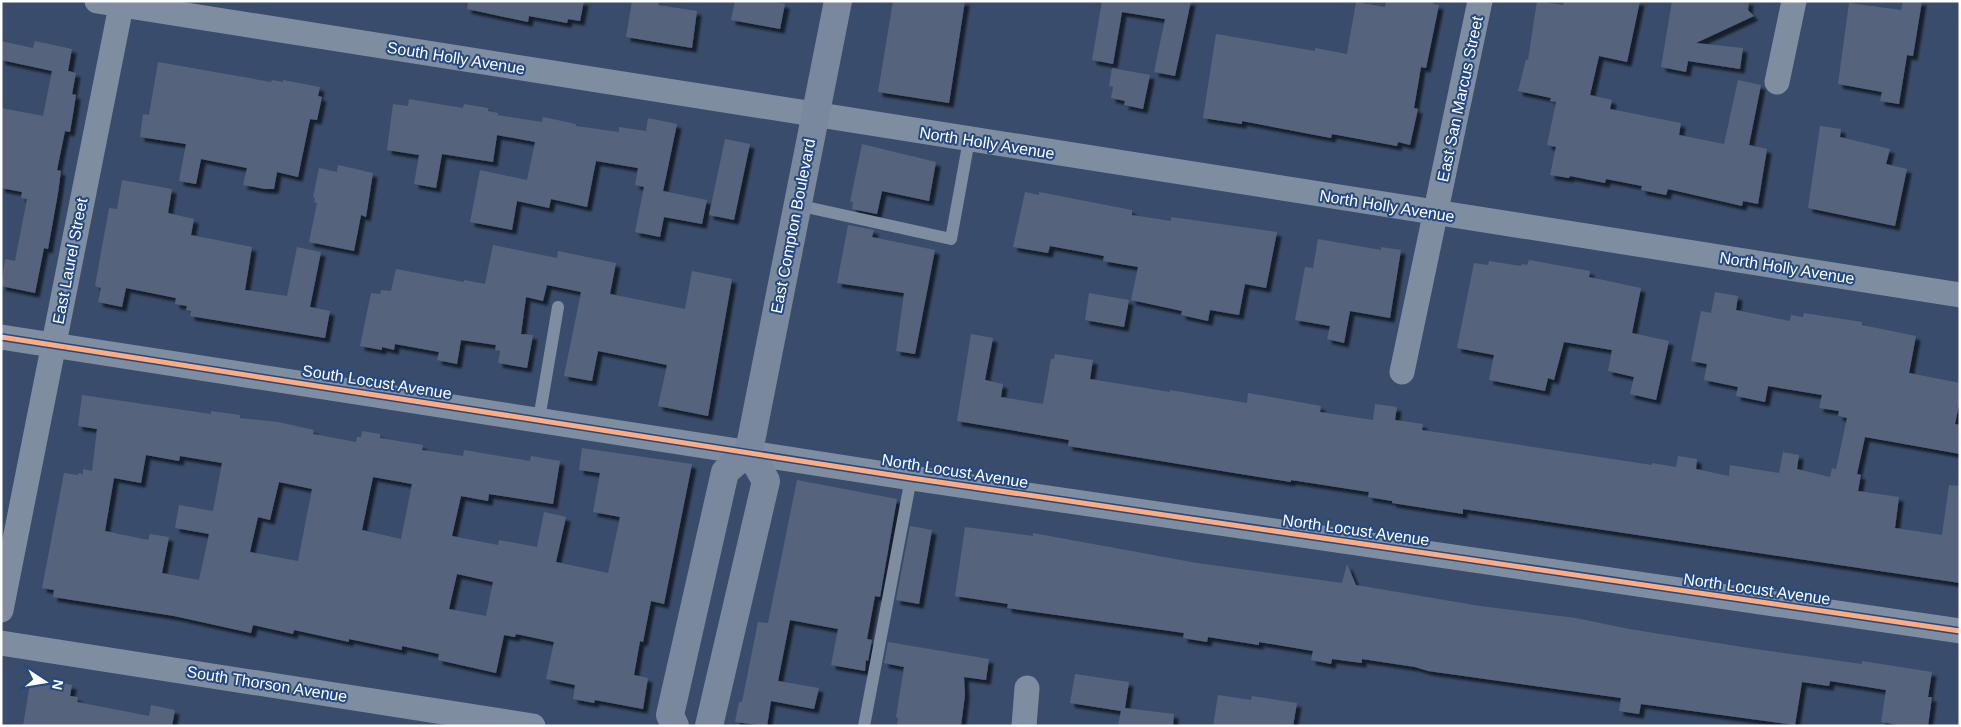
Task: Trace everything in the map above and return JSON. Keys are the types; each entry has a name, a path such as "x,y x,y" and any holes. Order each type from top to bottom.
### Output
{"main road":[{"name":"East Compton Boulevard","path":"749,451 838,1"},
{"path":"675,726 670,715 725,472 749,451 766,481 709,726"}],"street":[{"name":"South Holly Avenue","path":"97,1 122,3 815,115"},
{"name":"East San Marcus Street","path":"1402,372 1480,1"},
{"path":"1777,82 1794,1"},
{"name":"East Laurel Street","path":"1,610 122,3"},
{"name":"North Holly Avenue","path":"815,115 1960,295"},
{"name":"South Locust Avenue","path":"1,337 749,451"},
{"name":"North Locust Avenue","path":"749,451 911,478 1960,631"},
{"name":"South Thorson Avenue","path":"1,643 533,726"},
{"path":"1024,726 1027,688"}],"lane":[{"path":"797,205 951,239 969,140"},
{"path":"539,419 558,306"},
{"path":"864,726 911,478"}],"building":[{"path":"468,1 584,1 580,21 568,19 567,23 529,16 528,22 467,9"},
{"path":"632,1 659,1 658,5 697,11 692,48 626,37"},
{"path":"735,1 771,1 785,4 780,29 731,20"},
{"path":"893,1 965,1 949,103 878,92"},
{"path":"1102,1 1191,1 1175,76 1154,72 1165,19 1122,12 1113,64 1092,60"},
{"path":"1386,1 1433,1 1433,4 1439,5 1426,68 1421,67 1414,108 1418,109 1410,145 1398,142 1397,146 1332,134 1331,138 1242,121 1242,124 1203,118 1216,34 1315,51 1315,48 1347,54 1356,2 1385,7"},
{"path":"1537,1 1563,5 1564,1 1640,1 1627,62 1599,56 1590,95 1612,100 1610,109 1681,123 1679,135 1724,144 1738,80 1761,85 1749,145 1767,149 1758,204 1743,201 1742,206 1668,189 1666,195 1641,190 1642,186 1606,179 1605,183 1570,176 1569,178 1550,175 1556,147 1547,145 1556,102 1550,101 1551,98 1518,91 1526,59 1528,60"},
{"path":"1672,1 1749,1 1748,10 1754,16 1696,43 1743,48 1740,69 1688,61 1686,72 1661,67"},
{"path":"1903,1 1922,1 1913,56 1907,55 1899,104 1880,101 1882,92 1838,84 1849,3 1901,10"},
{"path":"1,41 33,48 35,41 72,49 68,71 76,73 72,94 76,95 70,132 65,131 57,170 61,171 48,249 44,248 35,293 1,286 5,259 15,261 27,199 21,198 22,192 1,188 1,108 43,116 52,71 1,60"},
{"path":"158,62 271,82 272,80 283,82 283,80 320,87 318,96 322,97 317,120 310,119 298,177 277,172 274,189 243,185 247,168 201,159 196,184 179,181 186,144 140,137 143,114 149,115"},
{"path":"1112,68 1150,75 1143,109 1124,105 1125,101 1111,98 1113,87 1109,86"},
{"path":"409,99 463,108 464,104 488,108 488,111 498,113 498,115 542,122 543,117 576,124 576,126 619,132 619,127 646,131 648,118 677,124 663,191 707,200 702,224 664,217 660,237 635,232 644,187 635,185 638,168 596,161 587,207 551,199 549,208 517,201 512,230 470,222 480,170 527,180 535,142 497,135 493,162 442,154 436,188 414,184 419,155 387,150 393,104 408,106"},
{"path":"1820,126 1841,129 1840,137 1890,149 1886,164 1907,169 1895,226 1808,208"},
{"path":"725,139 750,144 734,220 709,215"},
{"path":"862,144 936,162 929,201 882,191 877,214 852,209 853,202 850,202"},
{"path":"338,165 373,173 366,217 361,215 354,251 309,242 317,203 314,202 315,198 313,197 319,168 337,172"},
{"path":"122,180 172,189 168,213 194,219 191,235 252,247 245,290 287,296 297,247 321,252 310,307 330,311 325,338 190,316 191,311 186,310 187,306 175,304 176,298 126,288 122,307 98,302 101,288 95,286 109,208 117,209"},
{"path":"1025,192 1039,195 1039,192 1132,210 1132,215 1171,221 1171,217 1277,232 1266,288 1245,284 1239,315 1210,310 1208,321 1181,315 1182,311 1131,300 1138,267 1103,261 1104,256 1050,246 1048,253 1013,247"},
{"path":"848,225 874,230 872,237 935,250 915,354 896,351 904,293 837,283"},
{"path":"1318,239 1381,250 1381,247 1401,250 1390,318 1350,311 1344,343 1327,339 1330,326 1295,320 1305,267 1313,268"},
{"path":"493,245 557,258 558,251 616,263 610,294 685,309 692,271 732,279 708,416 658,406 667,365 598,351 592,381 564,376 581,292 547,285 543,301 526,297 521,334 533,335 527,368 498,363 500,351 495,350 496,345 461,340 457,364 437,360 439,352 395,344 394,350 382,347 382,350 360,346 371,293 380,294 381,290 391,291 396,269 464,282 464,280 485,284"},
{"path":"1529,260 1590,271 1589,277 1641,288 1632,333 1669,341 1656,400 1630,394 1634,377 1608,371 1612,350 1564,342 1554,380 1548,378 1545,391 1489,380 1494,355 1457,348 1474,263 1488,265 1489,261 1521,266 1522,264 1527,265"},
{"path":"1715,292 1738,296 1736,310 1790,321 1791,315 1803,317 1804,313 1862,322 1862,325 1916,336 1909,373 1960,383 1960,400 1955,424 1960,425 1960,454 1865,437 1857,474 1861,475 1858,491 1899,497 1895,528 1942,535 1949,485 1960,486 1960,583 1463,509 1463,514 1392,503 1392,501 1368,497 1369,492 1291,480 1291,482 1068,446 1069,440 957,421 971,334 993,338 985,380 1003,384 1001,397 1043,404 1051,359 1054,359 1055,354 1093,360 1090,379 1170,392 1170,390 1247,403 1248,393 1321,406 1320,412 1373,420 1375,404 1397,407 1395,420 1423,424 1422,430 1652,465 1652,463 1676,467 1678,456 1697,459 1696,469 1729,476 1730,465 1779,473 1783,452 1799,455 1797,469 1830,477 1832,468 1836,469 1847,418 1838,416 1839,411 1819,408 1822,395 1768,386 1765,402 1736,396 1738,387 1704,380 1707,364 1691,361 1701,311 1711,313"},
{"path":"1089,293 1129,300 1124,327 1085,320"},
{"path":"82,395 211,414 211,411 240,415 240,418 278,422 314,430 313,434 356,442 357,437 361,437 362,431 380,434 380,438 423,445 422,450 463,456 464,450 530,461 531,456 560,461 553,504 489,494 488,501 461,496 452,536 498,545 499,540 537,547 544,512 566,517 556,562 608,573 620,517 593,512 600,473 579,470 582,448 692,464 664,604 651,601 643,642 640,641 634,675 648,678 643,709 595,700 594,703 573,699 575,685 546,679 554,642 516,634 515,637 504,635 496,673 438,660 439,654 402,646 402,650 349,639 349,642 294,630 293,634 253,625 251,633 174,616 53,597 54,590 42,588 64,473 78,475 78,473 83,474 83,469 92,471 97,429 78,426","holes":["146,455 179,461 180,456 222,463 213,511 179,505 175,528 209,534 199,580 162,573 169,537 150,534 148,540 105,531 114,478 141,483","373,477 412,484 401,539 362,530","279,482 312,489 298,561 250,552 258,517 270,520","457,574 493,582 486,616 449,609"]},
{"path":"797,480 897,499 880,597 875,596 867,639 872,640 868,661 866,660 865,671 831,665 838,629 790,620 778,681 819,688 814,709 771,701 767,726 735,722 739,702 742,702 758,622 768,623"},
{"path":"910,526 932,530 919,604 896,600"},
{"path":"965,527 1033,536 1033,533 1197,563 1342,583 1347,564 1356,585 1480,606 1576,618 1629,629 1755,649 1862,664 1862,661 1932,672 1928,697 1932,697 1928,726 1904,726 1881,722 1886,690 1830,681 1829,686 1802,682 1795,725 1641,704 1639,714 1619,711 1621,698 1428,671 1415,667 1362,659 1362,663 1332,659 1331,664 1311,660 1313,651 1259,642 1259,645 1208,637 1207,642 1183,638 1184,633 1007,608 1008,604 955,596"},
{"path":"888,642 989,659 986,680 964,677 965,695 961,726 897,726 898,718 896,717 904,667 884,663"},
{"path":"1075,674 1129,682 1125,708 1174,714 1173,726 1118,726 1121,711 1070,703"},
{"path":"31,677 72,685 70,696 78,697 77,702 149,716 151,705 175,710 172,726 23,726"},
{"path":"1218,695 1251,700 1252,696 1297,703 1293,726 1213,726"}],"cycle path":[{"path":"1,337 911,478 1960,631"}]}
